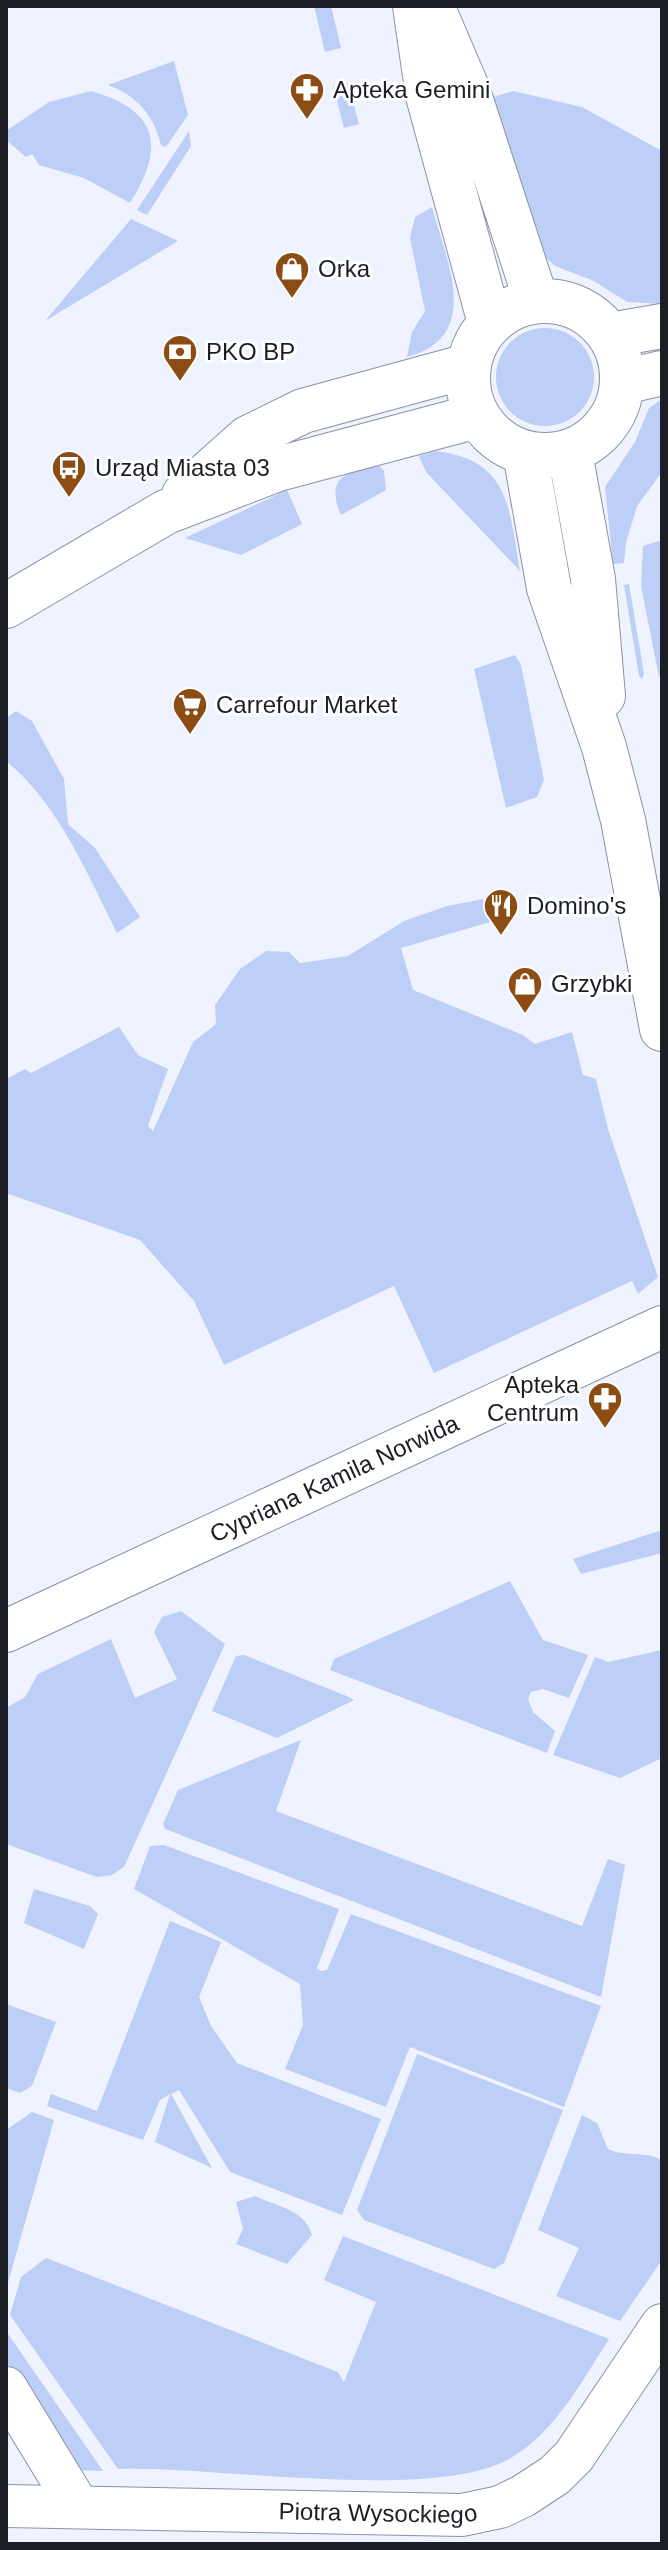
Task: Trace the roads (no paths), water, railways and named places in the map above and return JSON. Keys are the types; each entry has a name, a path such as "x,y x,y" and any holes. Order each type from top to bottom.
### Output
{"street":[{"path":"415,6 428,96 490,323"},
{"path":"432,6 467,88 536,300"},
{"path":"536,300 571,304 594,317 610,335 620,357 642,378 601,431 570,453 545,456 525,453 499,440 477,416 468,391 468,366 479,337 490,323 511,307 536,300"},
{"path":"610,335 662,326"},
{"path":"166,512 248,438 303,411 468,366"},
{"path":"6,606 166,512 278,469 477,416"},
{"path":"525,453 549,588 604,747 623,820 662,1029"},
{"path":"570,453 593,579 604,704 604,747"},
{"name":"Cypriana Kamila Norwida","path":"6,1631 662,1327"},
{"name":"Piotra Wysockiego","path":"6,2506 416,2516 462,2515 500,2507 555,2475 574,2456 662,2325"},
{"path":"6,2388 78,2506"}],"place":[{"name":"Apteka Gemini","path":"307,121"},
{"name":"Orka","path":"292,300"},
{"name":"PKO BP","path":"180,383"},
{"name":"Urząd Miasta 03","path":"69,499"},
{"name":"Carrefour Market","path":"190,736"},
{"name":"Domino's","path":"501,937"},
{"name":"Grzybki","path":"525,1015"},
{"name":"Apteka Centrum","path":"605,1430"}]}
